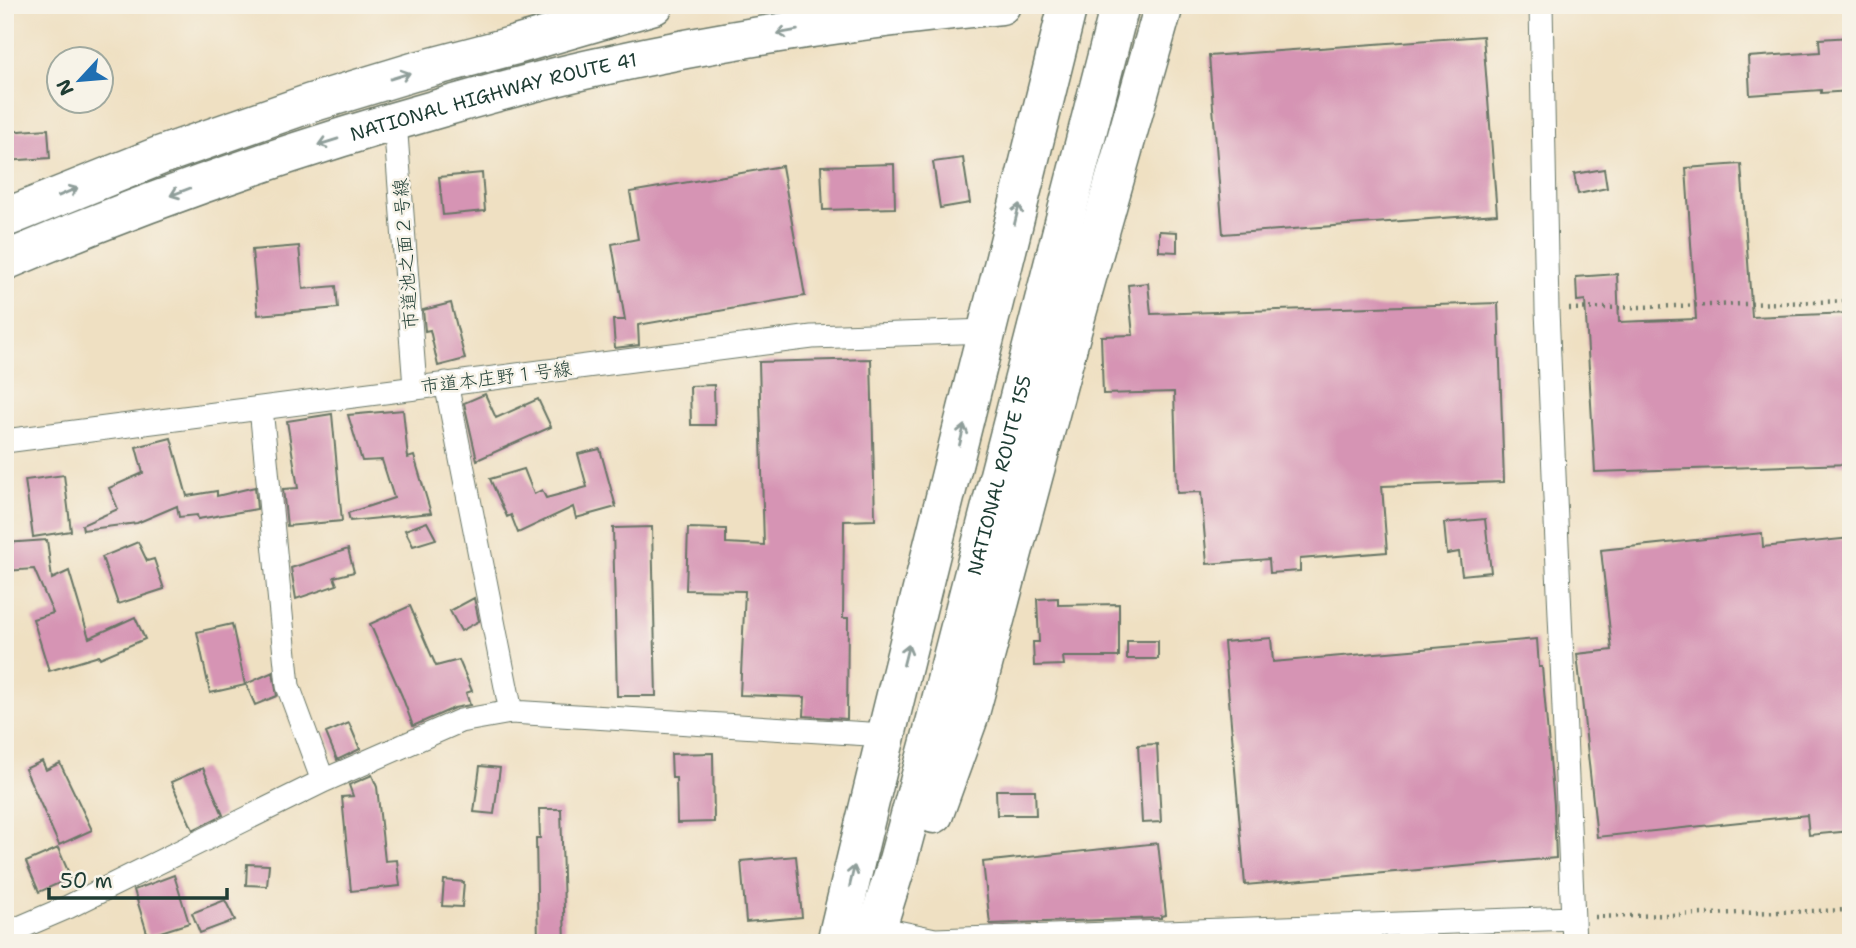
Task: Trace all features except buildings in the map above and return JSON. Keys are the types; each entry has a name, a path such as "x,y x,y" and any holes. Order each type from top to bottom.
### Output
{"highway":[{"path":"5,218 159,156 311,103 653,5"},
{"name":"NATIONAL HIGHWAY ROUTE 41","path":"5,261 219,178 395,121 602,66 813,27 1000,5"},
{"path":"836,943 885,735 1068,5"},
{"name":"NATIONAL ROUTE 155","path":"888,939 920,852 945,714 1120,5"},
{"name":"NATIONAL ROUTE 155","path":"888,939 898,859 945,714 1138,5"},
{"path":"920,852 969,717 1075,320 1164,5"}],"street":[{"path":"1541,5 1547,310 1574,943"},
{"name":"市道池之面２号線","path":"395,121 415,387"},
{"name":"市道本庄野１号線","path":"8,441 812,337 988,331"},
{"path":"446,383 511,712"},
{"path":"261,408 288,686 323,780"},
{"path":"5,934 68,907 323,780 460,721 511,712 885,735"},
{"path":"888,939 935,940 1573,918"}],"path":[{"path":"1547,310 1851,301"},
{"path":"5,344 8,441"},
{"path":"1573,918 1851,910"}]}
